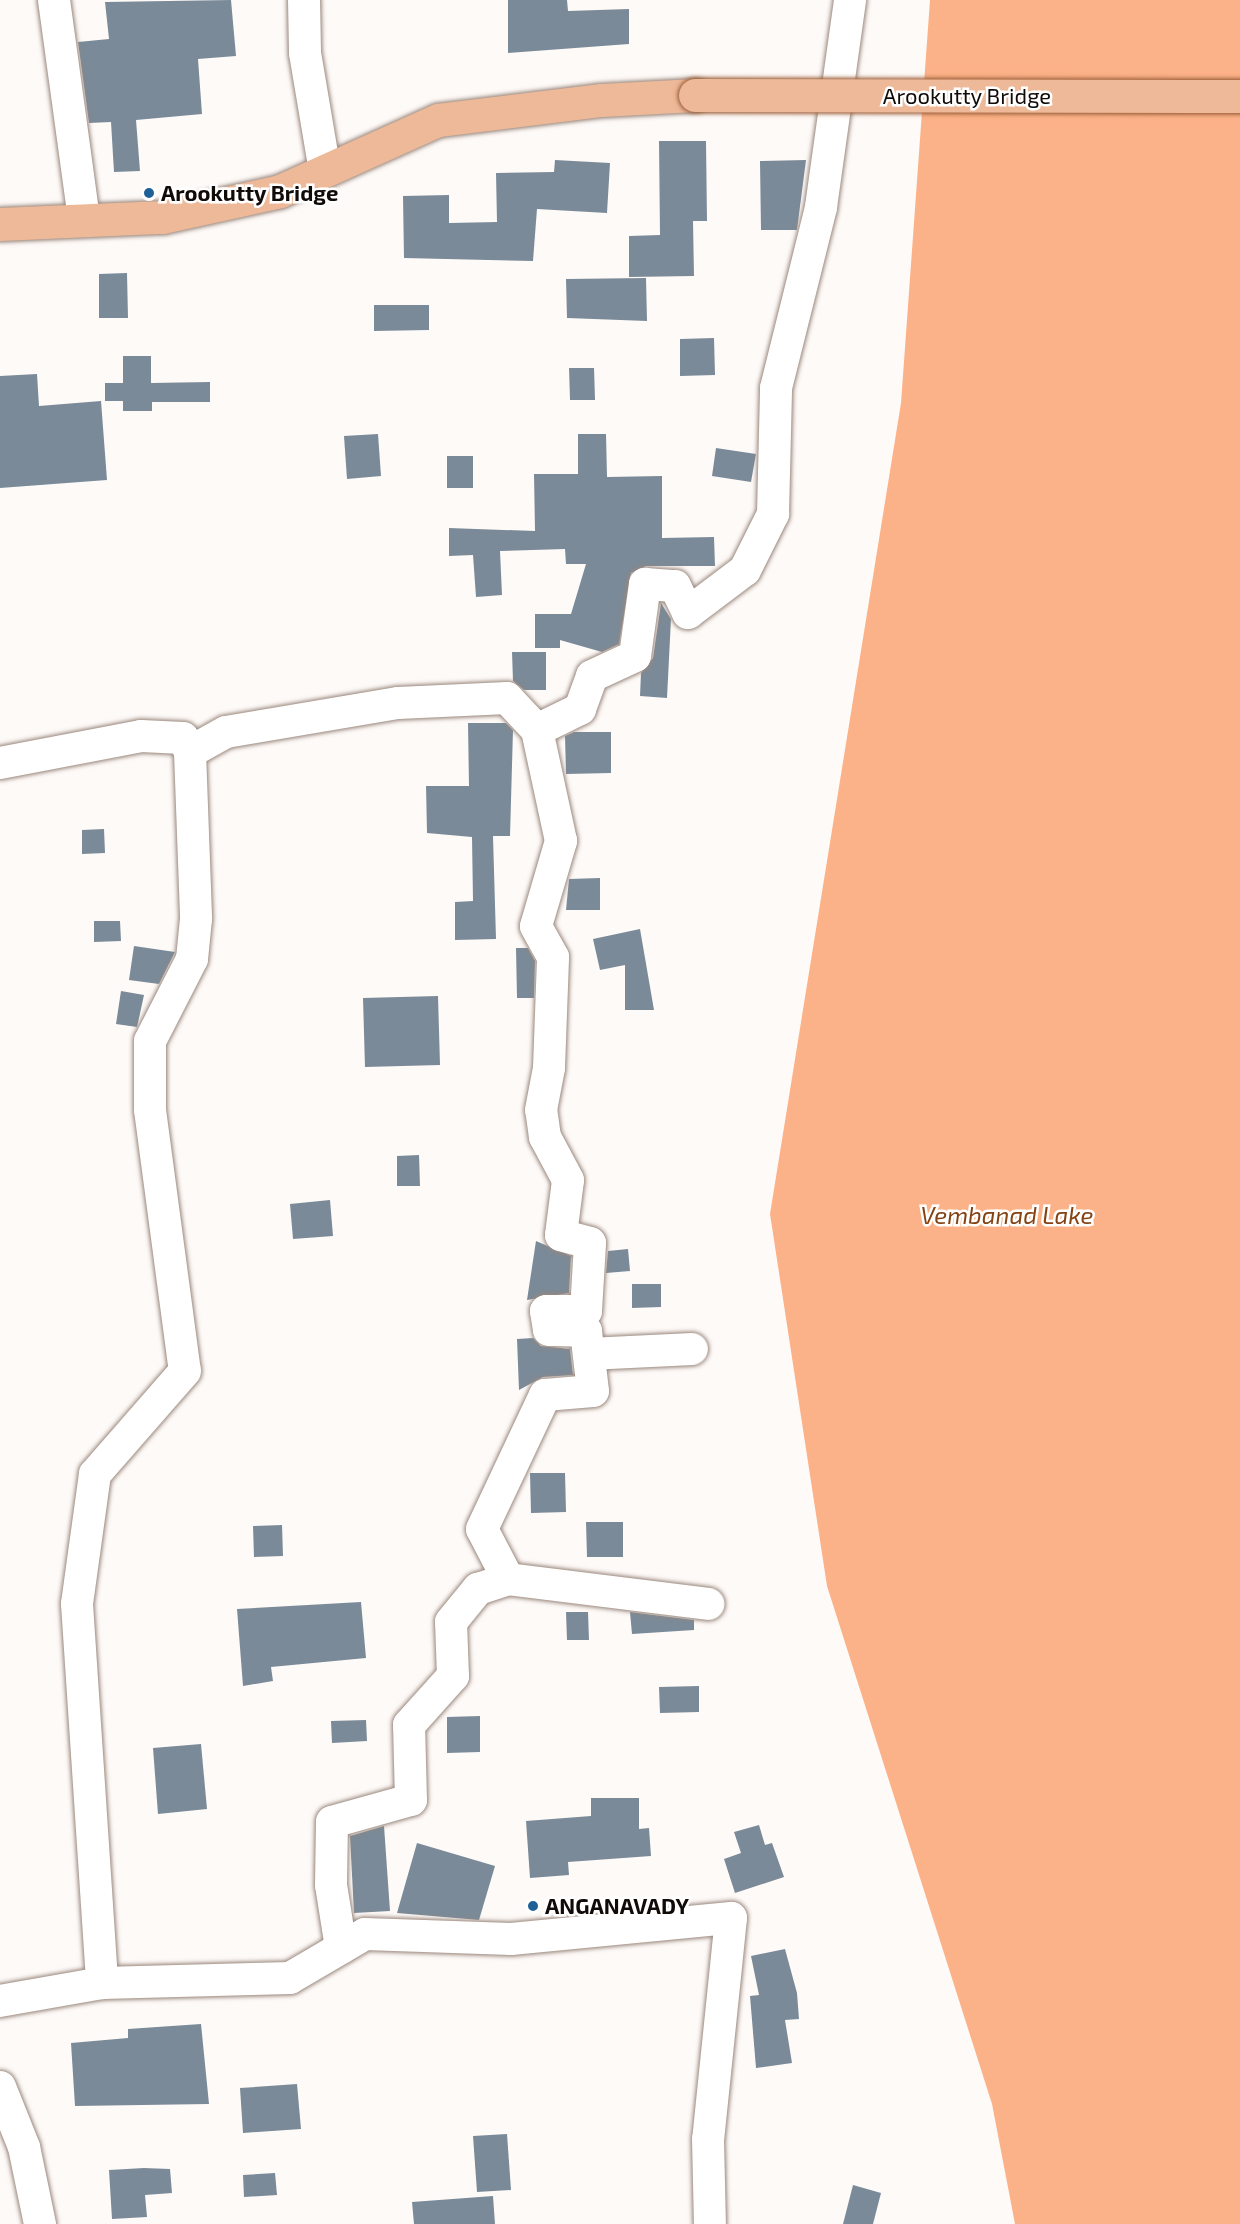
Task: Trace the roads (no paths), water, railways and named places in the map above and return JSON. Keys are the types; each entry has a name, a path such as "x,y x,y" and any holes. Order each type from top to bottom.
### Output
{"main road":[{"name":"Arookutty Bridge","path":"0,224 162,217 280,191 438,120 602,100 695,95 1240,96"}],"street":[{"path":"54,0 84,220"},
{"path":"304,0 305,53 324,171"},
{"path":"537,730 580,709 592,676 635,656 645,584 675,586 688,613 745,570 773,514 776,388 821,207 850,0"},
{"path":"190,752 226,732 398,703 507,698 537,730 561,841 537,926 553,957 549,1068 541,1110 545,1137 568,1180 561,1235 590,1243 586,1311 546,1311 549,1330 586,1331 593,1391 545,1395 482,1529 508,1579"},
{"path":"0,763 141,736 183,738 190,752 195,868 192,959 150,1041 150,1110 185,1371 95,1474 77,1604 102,1983"},
{"path":"589,1354 692,1349"},
{"path":"341,1948 331,1885 332,1822 411,1800 409,1725 453,1676 451,1622 478,1589 508,1579 708,1604"},
{"path":"0,2001 102,1983 290,1978 365,1934 511,1939 731,1918 708,2139 710,2224"},
{"path":"0,2087 24,2147 40,2224"}],"water":[{"name":"Vembanad Lake","path":"930,0 1240,0 1240,2224 1015,2224 992,2104 827,1586 770,1214 901,403"}],"place":[{"name":"Arookutty Bridge","path":"149,193"},
{"name":"ANGANAVADY","path":"533,1906"}]}
